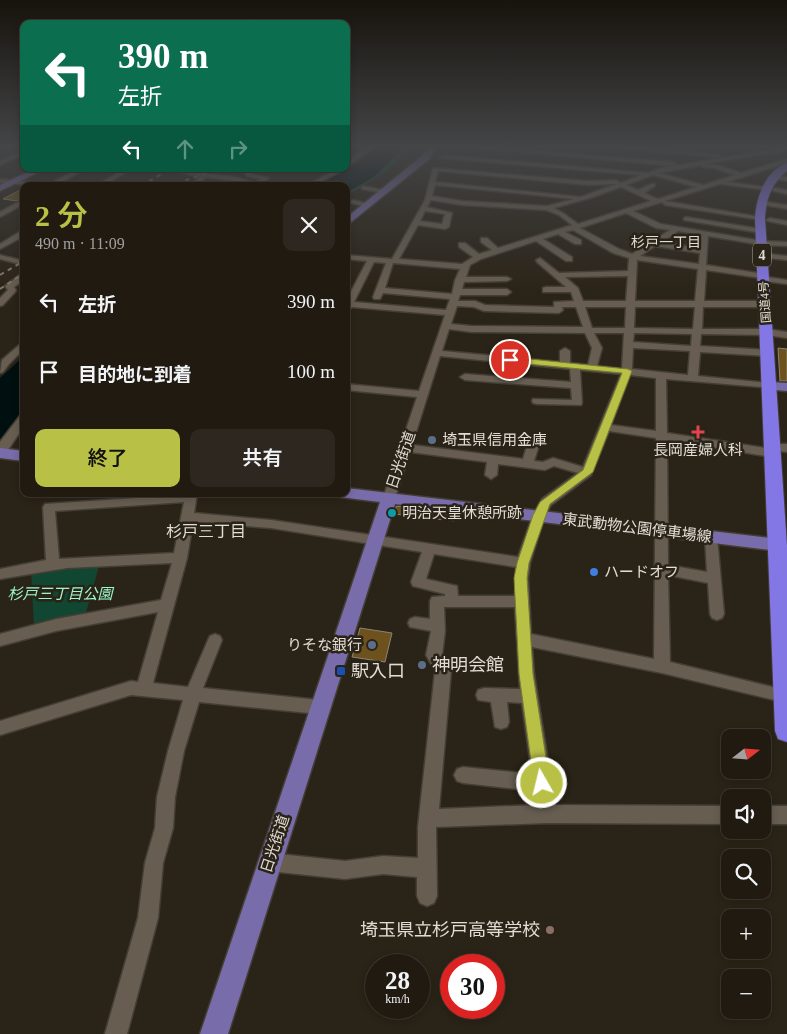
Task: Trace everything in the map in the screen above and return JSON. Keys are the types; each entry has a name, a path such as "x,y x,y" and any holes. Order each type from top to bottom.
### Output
{"highway":[{"name":"国道4号","path":"767,195 761,203 765,219 762,243 770,417 777,449"},
{"name":"4","path":"777,449 783,546 787,731"}],"main road":[{"path":"350,220 379,195"},
{"path":"769,386 787,387"},
{"path":"0,453 20,456"},
{"name":"東武動物公園停車場線","path":"350,493 783,546"},
{"name":"日光街道","path":"214,1034 319,707 389,498"}],"street":[{"path":"448,200 451,195"},
{"path":"500,205 504,195"},
{"path":"534,208 538,195"},
{"path":"561,195 588,198"},
{"path":"373,306 392,261 429,198 548,208 595,195"},
{"path":"633,257 674,229 674,224 693,216 644,195"},
{"path":"350,257 464,267 478,257 679,195"},
{"path":"353,202 368,205"},
{"path":"660,202 787,223"},
{"path":"761,203 787,207"},
{"path":"0,215 20,204"},
{"path":"548,208 561,214 575,227 616,251 633,257 787,282"},
{"path":"416,223 445,227 449,213 424,209"},
{"path":"627,211 659,226 705,234 720,233 762,243 787,244"},
{"path":"709,219 712,211"},
{"path":"686,219 762,243 787,258"},
{"path":"546,224 566,244"},
{"path":"556,233 578,242"},
{"path":"693,378 705,234"},
{"path":"0,247 20,235"},
{"path":"537,239 569,259 545,263"},
{"path":"484,240 497,251"},
{"path":"654,244 704,251"},
{"path":"462,245 478,257"},
{"path":"417,262 420,256 431,256"},
{"path":"0,257 20,261"},
{"path":"547,814 529,696 522,602 521,578 523,563 539,515 546,502 587,472 628,371 633,257"},
{"path":"350,300 371,260"},
{"path":"545,263 588,265"},
{"path":"545,263 574,289 581,304 588,330 597,348 592,368"},
{"name":"日光街道","path":"389,498 464,267"},
{"path":"560,275 633,273"},
{"path":"12,290 9,286 20,279"},
{"path":"460,280 507,279"},
{"path":"546,290 574,289"},
{"path":"0,303 12,290 20,290"},
{"path":"380,290 454,297 507,292"},
{"path":"454,297 484,308 559,310 558,304 765,304"},
{"path":"350,306 373,306 449,313"},
{"path":"445,326 479,330 767,332 787,335"},
{"path":"628,345 768,353"},
{"path":"4,368 20,349"},
{"path":"537,401 577,403 575,385 565,351"},
{"path":"436,353 769,386"},
{"path":"4,368 20,355"},
{"path":"527,385 528,362"},
{"path":"661,375 662,667"},
{"path":"465,377 527,385 575,385"},
{"path":"350,388 423,394"},
{"path":"0,453 20,424"},
{"path":"606,427 662,436 777,449"},
{"path":"527,464 535,439"},
{"path":"405,448 545,466 553,462 587,472"},
{"path":"491,475 493,460"},
{"path":"53,564 49,507 177,497"},
{"path":"144,689 180,558 190,497"},
{"path":"187,516 246,521 523,563"},
{"path":"711,537 717,614"},
{"path":"429,550 418,582 452,590 451,601"},
{"path":"0,574 30,566 180,558"},
{"path":"662,569 715,579"},
{"path":"427,896 427,827 443,671 434,655 438,626 437,601 522,602"},
{"path":"0,640 56,624 167,605"},
{"path":"415,623 438,626"},
{"path":"524,639 662,667 785,697"},
{"path":"116,1034 148,918 154,863 164,828 166,797 176,751 193,695 216,640"},
{"path":"0,728 124,689 144,689 319,707"},
{"path":"501,722 490,692 529,696"},
{"path":"463,774 542,783"},
{"path":"429,818 547,814 721,815"},
{"path":"771,815 787,815"},
{"path":"269,862 345,870 383,865 426,868"}],"green space":[{"name":"杉戸三丁目公園","path":"99,566 85,616 34,627 31,569"}],"shaded area":[{"path":"20,360 20,418 0,441 0,378"}],"building":[{"path":"10,195 20,195 20,199 17,201 3,199"},
{"path":"778,348 787,349 787,381 780,381"},
{"path":"396,506 455,513 454,521 394,514"},
{"name":"りそな銀行","path":"360,628 392,633 385,662 352,657"}],"railway":[{"path":"0,275 20,263"},
{"path":"0,289 20,276"}],"place":[{"name":"長岡産婦人科","path":"698,432"},
{"name":"埼玉県信用金庫","path":"432,440"},
{"name":"明治天皇休憩所跡","path":"392,513"},
{"name":"ハードオフ","path":"594,572"},
{"name":"りそな銀行","path":"372,645"},
{"name":"神明会館","path":"422,665"},
{"name":"駅入口","path":"341,671"},
{"name":"埼玉県立杉戸高等学校","path":"550,930"}],"district":[{"name":"杉戸一丁目","path":"666,242"},
{"name":"杉戸三丁目","path":"206,531"}],"route":[{"path":"510,360 628,371 587,472 546,502 539,515 523,563 521,578 526,674 542,783"}]}
